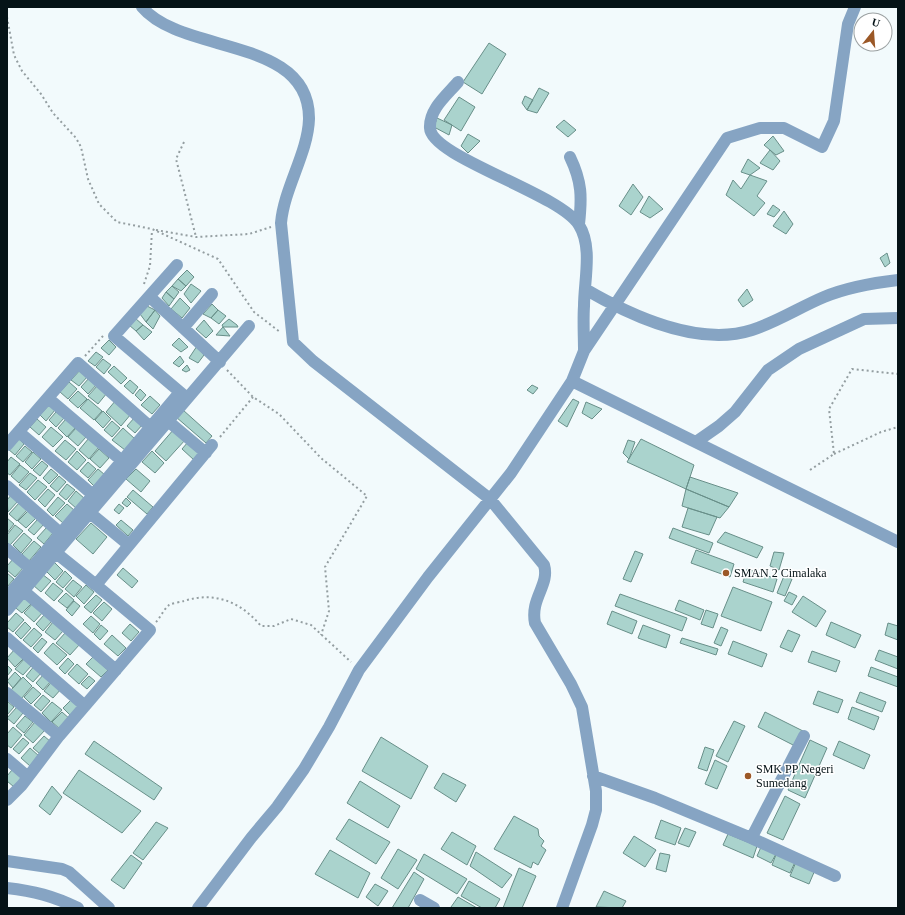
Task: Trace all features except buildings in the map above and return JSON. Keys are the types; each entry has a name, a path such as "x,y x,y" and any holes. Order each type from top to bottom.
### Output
{"street":[{"path":"142,7 160,23 174,30 249,52 270,61 288,73 302,89 308,107 308,128 283,204 280,224 293,342 313,361 490,499 544,564 546,574 533,612 535,623 571,684 582,707 590,749 596,800 592,825 564,908"},
{"path":"198,908 251,838 277,807 304,769 329,727 359,670 428,577 515,467 572,381 584,351 727,138 760,128 784,128 822,147 834,122 848,24 856,7"},
{"path":"458,82 437,107 431,119 430,128 432,136 438,142 462,158 508,180 563,210 579,224 586,240 584,351"},
{"path":"570,157 580,183 581,206 579,224"},
{"path":"177,265 114,336 184,395"},
{"path":"585,289 615,305 653,320 689,332 716,336 752,330 846,289 898,280"},
{"path":"183,328 212,294"},
{"path":"150,297 220,362"},
{"path":"696,442 719,426 735,412 768,370 799,349 864,319 898,318"},
{"path":"8,604 165,414 220,362 249,326"},
{"path":"7,445 78,363 153,430"},
{"path":"572,381 898,542"},
{"path":"48,398 125,464"},
{"path":"96,585 209,449 165,414"},
{"path":"19,432 96,498"},
{"path":"7,486 64,536"},
{"path":"86,510 129,545"},
{"path":"7,549 34,571"},
{"path":"7,800 28,777 59,736 150,630 52,550"},
{"path":"20,588 116,670"},
{"path":"7,638 85,706"},
{"path":"7,693 59,736"},
{"path":"750,837 754,834 804,736"},
{"path":"7,759 28,777"},
{"path":"593,776 655,798 750,837 835,876"},
{"path":"7,861 62,869 69,872 109,908"},
{"path":"7,888 32,891 57,897 78,908"},
{"path":"420,900 434,908"}],"path":[{"path":"7,17 14,55 22,71 41,94 53,113 78,143 93,194 99,204 116,222 196,237 249,234 280,224"},
{"path":"184,142 176,159 196,237"},
{"path":"144,285 150,266 152,229"},
{"path":"152,229 218,259 254,312 293,342"},
{"path":"78,363 108,330"},
{"path":"220,362 253,397 279,414 321,458 367,496 325,566 329,611 321,635"},
{"path":"834,454 829,409 852,369 898,374"},
{"path":"209,449 253,397"},
{"path":"810,470 834,454 881,432 898,427"},
{"path":"150,630 169,605 192,598 210,596 226,600 251,613 261,626 274,626 291,619 311,625 359,670"}],"place":[{"name":"SMAN 2 Cimalaka","path":"726,573"},
{"name":"SMK PP Negeri Sumedang","path":"748,776"}]}
